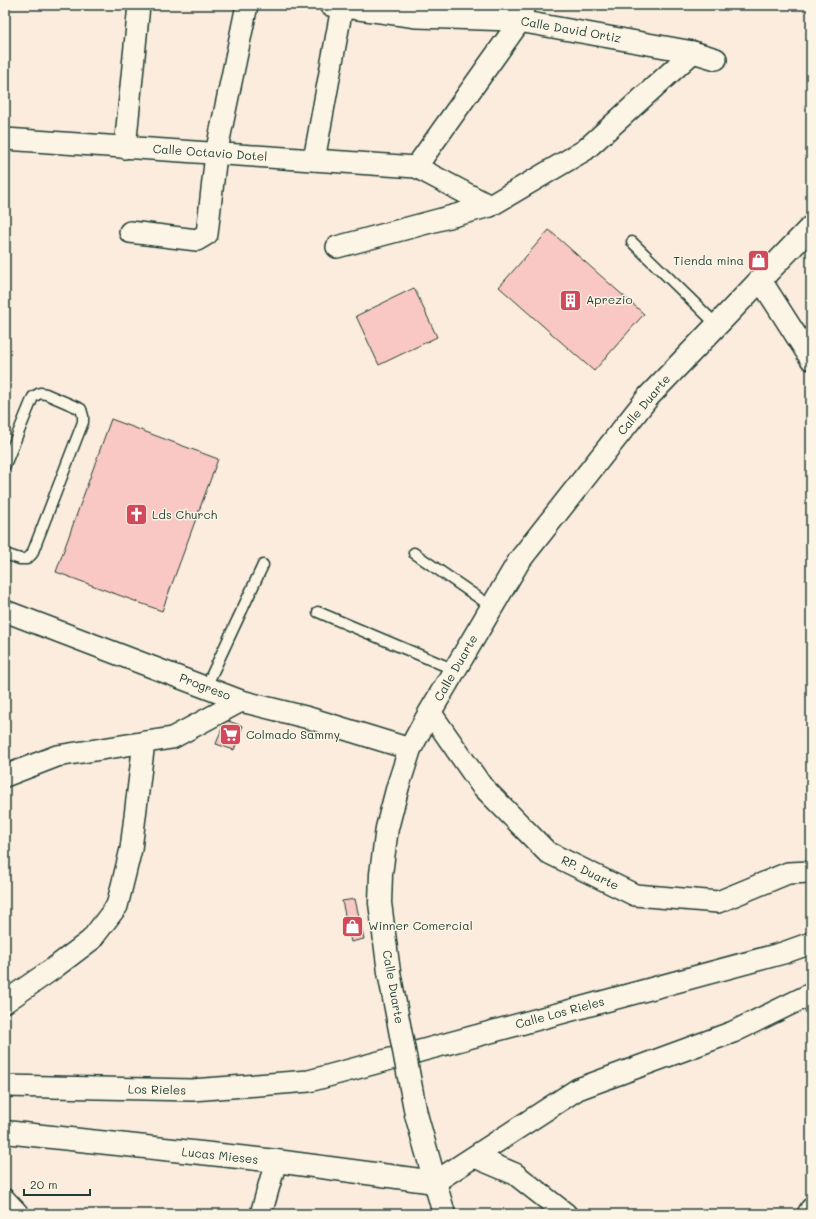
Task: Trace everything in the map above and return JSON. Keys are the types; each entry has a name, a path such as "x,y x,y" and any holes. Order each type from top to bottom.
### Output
{"street":[{"path":"126,148 139,5"},
{"path":"130,232 197,240 207,234 216,154 247,5"},
{"path":"314,160 336,6"},
{"name":"Calle David Ortiz","path":"336,6 418,11 522,13 693,52 716,59"},
{"path":"490,206 416,167 522,13"},
{"path":"337,247 490,206 585,150 693,52"},
{"name":"Calle Octavio Dotel","path":"5,139 416,167"},
{"name":"Calle Duarte","path":"444,1214 416,1114 389,972 380,904 381,874 387,828 410,749 430,712 519,561 649,396 811,227"},
{"path":"760,279 811,359"},
{"name":"Progreso","path":"5,611 240,701 309,718 410,749"},
{"path":"5,776 57,756 172,738 240,701"},
{"name":"RP. Duarte","path":"430,712 481,786 547,852 635,895 718,902 788,873 811,872"},
{"path":"5,1002 91,940 117,906 131,849 144,742"},
{"name":"Calle Los Rieles","path":"309,1081 768,957 811,943"},
{"path":"435,1182 578,1089 733,1032 811,994"},
{"name":"Los Rieles","path":"5,1086 192,1090 309,1081"},
{"name":"Lucas Mieses","path":"5,1132 276,1162 435,1182"},
{"path":"475,1157 515,1174 566,1214"},
{"path":"261,1214 276,1162"},
{"path":"5,1200 18,1214"},
{"path":"808,1214 811,1209"}],"lane":[{"path":"632,242 717,325"},
{"path":"5,464 33,397 40,393 46,394 81,409 83,422 32,554 27,559 20,559 5,554"},
{"path":"414,553 492,606"},
{"path":"206,688 263,565"},
{"path":"318,612 455,670"}],"building":[{"name":"Aprezio","path":"549,230 644,314 594,371 499,287"},
{"path":"414,288 437,337 379,365 356,316"},
{"name":"Lds Church","path":"111,419 218,459 162,611 56,572"},
{"name":"Colmado Sammy","path":"225,720 243,726 234,750 216,744"},
{"path":"355,899 364,939 351,942 342,901"}],"place":[{"name":"Tienda mina","path":"759,261"},
{"name":"Aprezio","path":"571,300"},
{"name":"Lds Church","path":"137,515"},
{"name":"Colmado Sammy","path":"230,735"},
{"name":"Winner Comercial","path":"353,926"}]}
